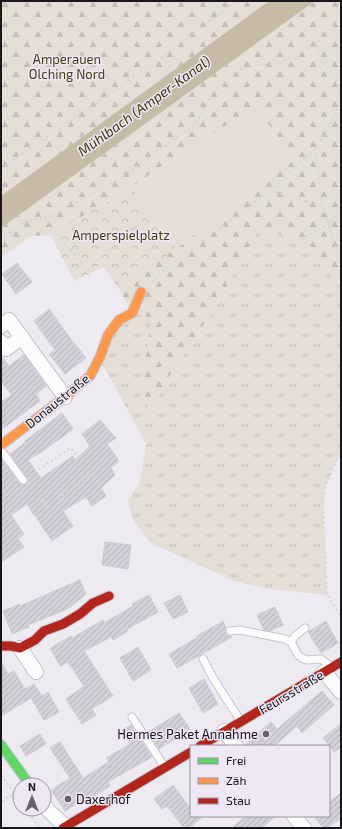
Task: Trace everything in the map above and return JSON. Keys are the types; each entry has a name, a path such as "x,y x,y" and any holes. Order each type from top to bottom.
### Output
{"street":[{"name":"Donaustraße","path":"1,445 65,397 90,376 100,357 108,335 119,320 132,313 142,292"},
{"path":"1,326 9,320 65,397"},
{"path":"1,342 6,349 22,337"},
{"path":"1,646 20,648 35,640 44,631 63,624 80,614 93,603 109,596"},
{"path":"20,648 36,672"},
{"name":"Feursstraße","path":"202,745 341,662"},
{"path":"328,670 341,692"},
{"path":"224,731 235,745"},
{"path":"1,745 24,777"},
{"path":"52,814 65,827 190,753"},
{"path":"295,817 304,828"}],"lane":[{"path":"1,450 25,478"},
{"path":"291,642 294,636 305,628"},
{"path":"230,631 240,630 285,639 291,642 298,655 302,658 307,660 321,659 328,670"},
{"path":"203,659 213,678 241,722"},
{"path":"132,717 165,768"}],"path":[{"path":"1,169 161,58 236,1"},
{"path":"1,239 27,220 45,219 118,180 194,125 213,92 241,70 258,65 277,64 317,44 333,24 341,19"},
{"path":"142,292 166,268 271,191 315,148 328,129 337,110 340,94 336,80 324,64 317,44"},
{"path":"315,148 322,206 341,265"},
{"path":"271,191 322,206"},
{"path":"297,242 329,224 341,214"},
{"path":"45,219 78,259 90,277"},
{"path":"71,448 90,476 46,506 25,478 71,448"},
{"path":"341,450 325,487 323,505 327,595 341,616"},
{"path":"1,488 7,495 25,484 25,478"},
{"path":"1,775 12,790"},
{"path":"1,802 12,794"},
{"path":"31,817 39,828"}],"green space":[{"name":"Amperauen Olching Nord","path":"1,1 269,1 1,196"},
{"path":"315,1 341,1 341,284 325,269 317,249 261,226 214,309 166,381 150,412 142,390 148,339 153,318 132,313 119,289 177,248 295,159 255,107 131,187 51,235 31,236 1,257 1,228"},
{"path":"255,106 295,159 177,248 131,187"},
{"name":"Amperspielplatz","path":"131,187 177,248 119,289 104,267 74,281 51,235"},
{"path":"261,226 318,249 325,269 341,284 341,450 325,487 323,505 327,595 269,589 234,581 151,543 133,520 128,500 140,482 146,444 103,365 119,320 132,313 154,317 148,339 142,390 150,411 166,381 214,309"}],"water":[{"name":"Mühlbach (Amper-Kanal)","path":"269,1 315,1 1,228 1,196"}],"building":[{"path":"17,263 32,282 16,294 2,274"},
{"path":"49,309 86,358 65,374 49,354 55,350 34,321"},
{"path":"24,355 46,386 36,394 40,401 1,430 1,402 12,395 1,382 1,356 9,366"},
{"path":"62,413 73,429 28,460 41,478 73,456 75,460 90,446 82,434 100,420 116,438 107,444 119,461 111,468 115,475 101,488 106,496 92,506 86,497 63,511 73,526 52,541 27,504 11,515 24,534 18,539 24,547 1,562 1,461 2,460 19,483 23,485 26,484 28,482 27,477 10,454"},
{"path":"105,542 131,545 128,569 102,565"},
{"path":"80,580 86,594 73,605 65,610 28,625 29,627 12,634 3,611 20,604 20,606"},
{"path":"149,595 158,612 127,629 128,631 113,640 111,637 84,651 113,696 92,709 96,715 82,724 66,699 84,686 68,662 60,666 50,648 71,636 72,638 103,620 104,623 133,606 132,604"},
{"path":"180,595 188,612 173,619 164,603"},
{"path":"275,607 283,625 270,631 264,630 257,615"},
{"path":"223,621 226,628 226,634 232,637 177,668 169,654"},
{"path":"326,621 338,643 321,653 308,632"},
{"path":"138,647 151,670 133,681 120,658"},
{"path":"1,661 8,674 14,671 25,689 34,684 42,696 48,692 59,712 44,720 31,698 1,716"},
{"path":"204,679 218,704 203,713 189,688"},
{"path":"322,691 334,705 302,733 297,726 275,745 245,745 271,722 277,729"},
{"path":"179,713 190,729 159,749 148,732"},
{"path":"341,724 341,747 334,752 323,738"},
{"path":"131,725 152,757 108,782 110,786 93,797 92,795 65,811 52,789 70,778 50,748 60,742 83,778 109,762 106,758 130,744 122,730"},
{"path":"40,734 46,744 26,756 20,746"},
{"path":"173,785 190,808 190,817 203,817 188,828 184,828 167,806 162,809 154,799"},
{"path":"341,793 341,818 327,828 323,828 315,817 330,817 330,801"},
{"path":"245,817 275,817 261,828 232,828"}],"traffic: fast":[{"path":"1,745 24,777"}],"traffic: slow":[{"path":"1,445 65,397 90,376 100,357 108,335 119,320 132,313 141,292"}],"traffic: jam":[{"path":"1,646 20,648 35,640 44,631 63,624 80,614 93,603 109,596"},
{"path":"202,745 341,662"},
{"path":"63,828 190,753"}],"place":[{"name":"Hermes Paket Annahme","path":"266,734"},
{"name":"Daxerhof","path":"68,799"}]}
